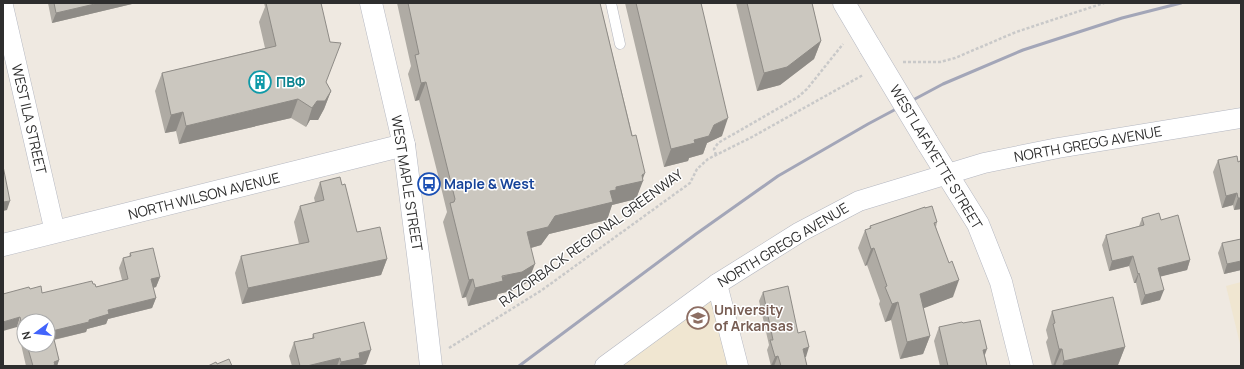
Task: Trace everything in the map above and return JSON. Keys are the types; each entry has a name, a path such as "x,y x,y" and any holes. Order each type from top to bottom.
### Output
{"street":[{"name":"WEST MAPLE STREET","path":"371,3 404,145 430,363"},
{"name":"WEST LAFAYETTE STREET","path":"844,3 978,224 1001,282 1022,366"},
{"name":"WEST ILA STREET","path":"3,6 56,232"},
{"name":"NORTH GREGG AVENUE","path":"605,366 717,284 800,232 859,201 984,163 1058,148 1241,118"},
{"name":"NORTH WILSON AVENUE","path":"3,245 404,145"},
{"path":"717,284 738,366"}],"lane":[{"path":"611,3 620,44"}],"path":[{"path":"900,62 940,62 956,58 1016,32 1104,3"},
{"path":"716,155 714,149 718,143 798,97 807,89 857,26"},
{"name":"RAZORBACK REGIONAL GREENWAY","path":"430,363 542,290 690,183 698,169 708,159 752,137 869,71"}],"shaded area":[{"path":"1241,282 1241,348 1226,286"},
{"name":"University of Arkansas","path":"717,284 738,366 605,366"}],"building":[{"path":"54,3 99,3 56,13"},
{"name":"ΠΒΦ","path":"266,3 321,3 330,42 341,43 326,82 331,91 325,101 317,101 312,108 298,99 186,126 183,112 171,115 162,73 276,46"},
{"path":"408,3 600,3 632,136 636,135 645,173 642,175 643,181 616,187 616,190 610,191 613,202 555,216 548,227 527,232 535,264 522,272 502,276 503,281 475,288 473,279 469,280 450,203 454,202 455,199 426,82 421,83 415,55 419,54"},
{"path":"636,3 701,3 728,118 714,125 709,136 694,140 695,143 671,149"},
{"path":"747,3 812,3 821,41 787,67 764,73"},
{"path":"1237,156 1238,162 1240,161 1241,164 1241,198 1238,198 1237,193 1226,196 1218,160"},
{"path":"3,166 10,201 3,202"},
{"path":"340,177 342,185 345,184 357,232 380,227 387,259 248,288 241,256 309,242 300,206 324,200 320,182"},
{"path":"932,206 937,222 934,223 949,263 952,261 959,280 920,294 930,336 907,342 898,302 892,304 885,287 887,286 874,248 871,249 865,230 871,228 870,226"},
{"path":"1159,213 1161,220 1178,215 1190,260 1158,268 1164,290 1145,295 1133,256 1112,261 1106,235 1144,225 1142,218"},
{"path":"1241,239 1241,261 1227,264 1222,243"},
{"path":"153,248 160,277 151,279 156,298 108,310 109,314 89,320 89,322 56,330 56,313 16,313 16,318 3,322 3,294 29,287 30,289 41,286 42,293 92,281 96,287 128,279 123,258 131,256 130,253"},
{"path":"788,286 798,333 805,331 809,347 803,349 807,366 781,366 778,356 775,357 770,340 773,340 763,292"},
{"path":"1113,297 1125,347 1064,361 1062,349 1059,349 1053,324 1055,323 1052,311"},
{"path":"980,320 987,349 983,350 987,366 948,366 939,327"},
{"path":"364,322 371,350 359,353 360,358 341,362 340,358 307,366 300,366 294,342 314,338 313,334"},
{"path":"56,348 59,360 54,362 55,365 33,366 29,353 56,353"},
{"path":"229,359 232,366 208,366 216,362 217,364"}],"railway":[{"path":"519,366 696,234 778,176 868,124 943,84 1023,50 1122,18 1181,3"}],"place":[{"name":"ΠΒΦ","path":"260,82"},
{"name":"Maple & West","path":"429,184"},
{"name":"University of Arkansas","path":"698,318"}]}
